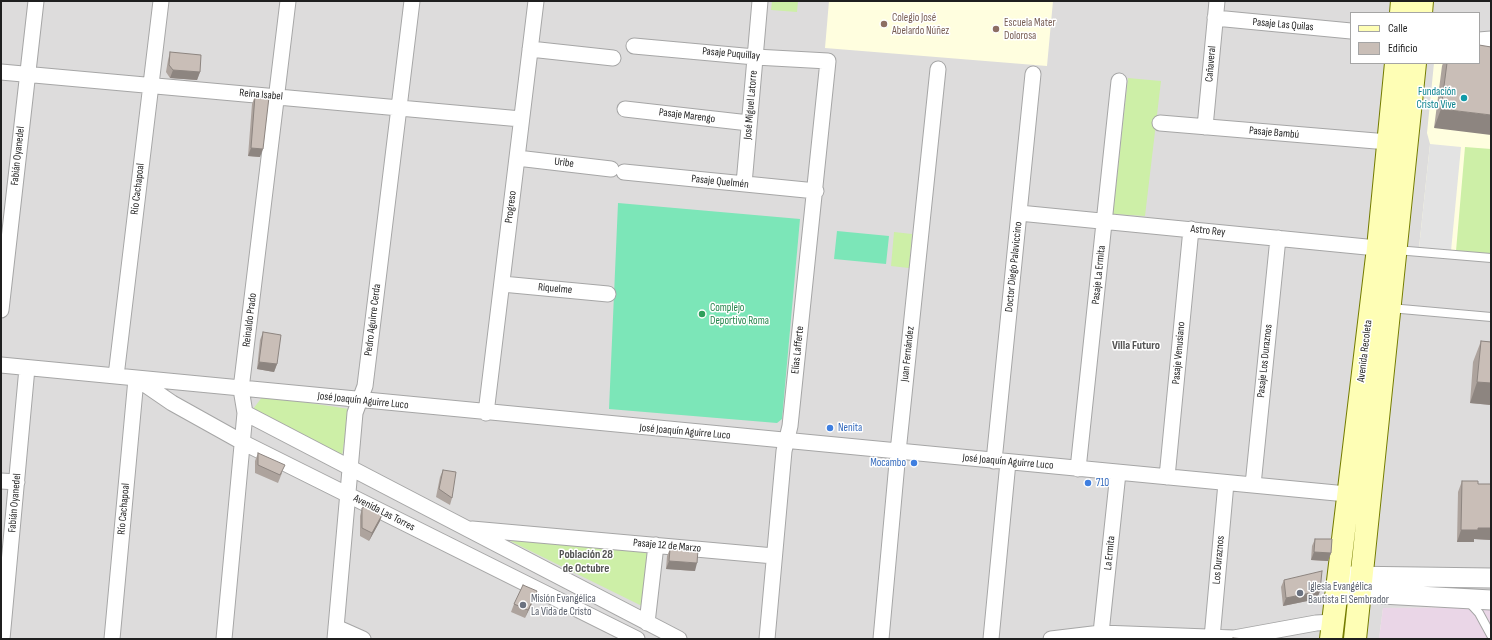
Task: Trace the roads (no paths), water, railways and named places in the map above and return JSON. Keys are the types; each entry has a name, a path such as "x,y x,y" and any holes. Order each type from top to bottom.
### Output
{"main road":[{"path":"1401,12 1402,1"},
{"path":"1421,12 1422,1"},
{"name":"Avenida Recoleta","path":"1355,639 1390,308 1387,249 1388,142 1396,64"},
{"name":"Avenida Recoleta","path":"1332,631 1348,494 1415,64"}],"street":[{"name":"Fabián Oyanedel","path":"1,310 36,1"},
{"name":"Río Cachapoal","path":"116,376 161,1"},
{"name":"Reinaldo Prado","path":"224,639 245,413 241,389 288,1"},
{"name":"Pedro Aguirre Cerda","path":"336,633 355,413 365,386 412,1"},
{"name":"Progreso","path":"486,413 536,1"},
{"name":"José Miguel Latorre","path":"744,184 760,1"},
{"name":"Cañaveral","path":"1205,127 1217,1"},
{"name":"Pasaje Las Quilas","path":"1215,18 1350,31"},
{"path":"1480,40 1491,39"},
{"name":"Pasaje Puquillay","path":"634,46 755,57 828,61"},
{"path":"530,49 614,58"},
{"name":"Elías Lafferte","path":"767,639 786,441 790,426 816,191 828,61"},
{"name":"Juan Fernández","path":"881,639 898,452 938,69"},
{"name":"Reina Isabel","path":"1,72 522,119"},
{"name":"Doctor Diego Palaviccino","path":"991,639 1001,462 1019,213 1034,74"},
{"name":"Pasaje La Ermita","path":"1078,469 1119,81"},
{"name":"Pasaje Marengo","path":"625,109 749,123"},
{"name":"Pasaje Bambú","path":"1160,123 1388,142"},
{"name":"Uribe","path":"517,158 617,170"},
{"name":"Pasaje Quelmén","path":"617,170 816,191"},
{"name":"Astro Rey","path":"1019,213 1387,249"},
{"name":"Pasaje Venusiano","path":"1167,477 1191,229"},
{"name":"Pasaje Los Duraznos","path":"1253,485 1278,238"},
{"name":"Riquelme","path":"502,284 608,294"},
{"name":"José Joaquín Aguirre Luco","path":"1,365 360,401 1370,496"},
{"name":"Fabián Oyanedel","path":"2,639 3,603 17,482 27,368"},
{"name":"Río Cachapoal","path":"112,639 136,379"},
{"name":"Avenida Las Torres","path":"136,379 172,404 242,442 637,639"},
{"path":"245,413 647,624 679,639"},
{"name":"La Ermita","path":"1101,633 1118,473"},
{"path":"1,481 17,482"},
{"name":"Los Duraznos","path":"1212,638 1226,483"},
{"name":"Pasaje 12 de Marzo","path":"465,528 774,556"},
{"path":"647,624 656,545"},
{"path":"1361,585 1454,578 1483,593"},
{"path":"1338,584 1483,593"},
{"path":"1051,639 1101,633 1212,638 1251,636 1316,623 1332,631"},
{"path":"336,633 363,639"}],"lane":[{"path":"1387,249 1491,258"},
{"path":"1390,308 1491,317"},
{"path":"1483,593 1483,619 1491,635"}],"place":[{"name":"Colegio José Abelardo Núñez","path":"884,24"},
{"name":"Escuela Mater Dolorosa","path":"996,29"},
{"name":"Fundación Cristo Vive","path":"1464,98"},
{"name":"Complejo Deportivo Roma","path":"702,314"},
{"name":"Nenita","path":"830,428"},
{"name":"Mocambo","path":"914,463"},
{"name":"710","path":"1088,483"},
{"name":"Iglesia Evangélica Bautista El Sembrador","path":"1300,593"},
{"name":"Misión Evangélica La Vida de Cristo","path":"523,605"}],"district":[{"name":"Villa Futuro","path":"1136,346"},
{"name":"Población 28 de Octubre","path":"586,562"}]}
